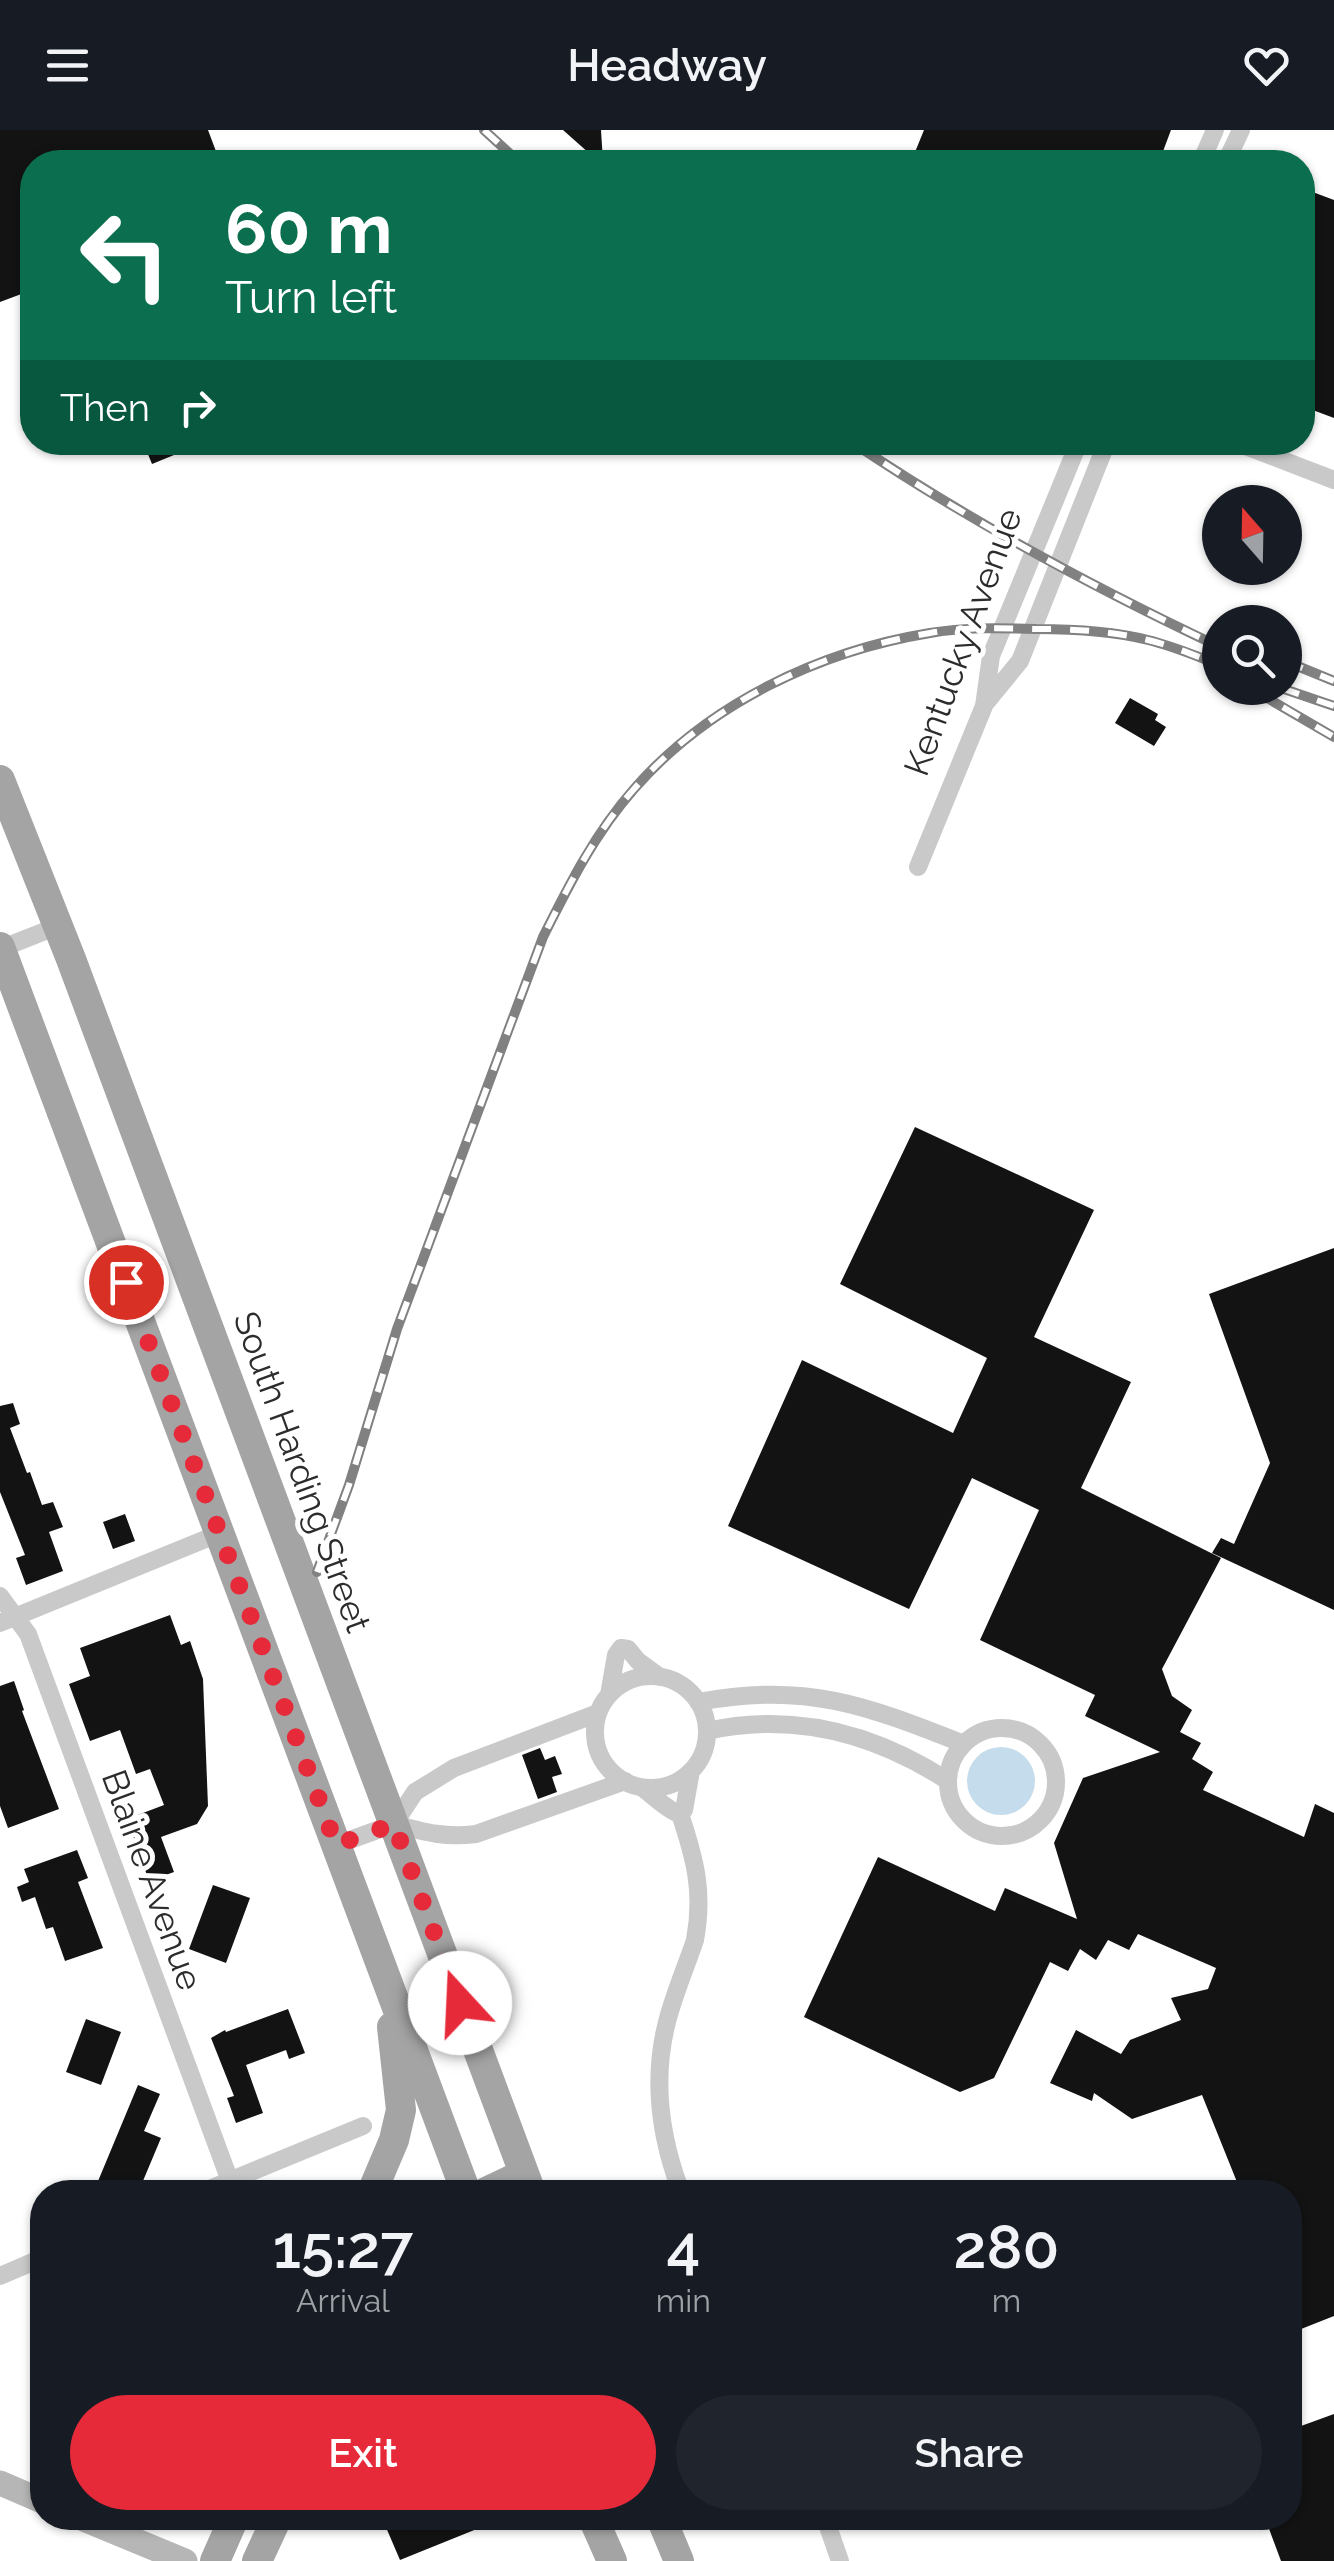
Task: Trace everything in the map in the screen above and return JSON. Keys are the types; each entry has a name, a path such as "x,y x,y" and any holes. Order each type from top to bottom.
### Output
{"main road":[{"name":"South Harding Street","path":"0,780 527,2180"},
{"path":"0,949 461,2180"},
{"path":"377,2180 394,2140 401,2110 386,1980"},
{"path":"215,2561 229,2530"},
{"path":"258,2561 271,2530"},
{"path":"598,2530 612,2561"},
{"path":"666,2530 679,2561"}],"street":[{"name":"Kentucky Avenue","path":"918,867 984,706 991,656 1075,455"},
{"path":"984,706 1020,662 1101,455"},
{"path":"1268,455 1334,480"},
{"path":"0,949 58,926"},
{"path":"7,1620 218,1534"},
{"name":"Blaine Avenue","path":"0,1596 7,1620 28,1634 229,2180"},
{"path":"609,1695 616,1655 621,1648 628,1649 660,1677"},
{"path":"336,1845 394,1824 435,1836 476,1834 633,1784 668,1785 691,1770 702,1754 707,1731 704,1716 698,1702 675,1681 642,1676 622,1684 598,1712 598,1750 606,1764 633,1784 664,1802 673,1813 680,1814"},
{"path":"698,1702 752,1694 818,1697 884,1713 964,1744"},
{"path":"394,1824 415,1792 454,1768 598,1712"},
{"path":"707,1731 765,1724 830,1730 897,1751 948,1780"},
{"path":"1001,1728 1034,1738 1048,1753 1055,1768 1056,1790 1051,1806 1037,1824 1012,1836 996,1836 976,1830 960,1816 950,1797 948,1780 953,1759 964,1744 985,1731 1001,1728"},
{"path":"680,1814 691,1770"},
{"path":"677,2180 666,2150 658,2089 659,2063 668,2018 695,1940 699,1883 680,1814"},
{"path":"247,2180 363,2126"},
{"path":"0,2276 30,2263"},
{"path":"0,2482 30,2496"},
{"path":"110,2530 185,2561"},
{"path":"828,2530 840,2561"}],"water":[{"path":"1001,1747 1025,1757 1035,1781 1025,1805 1001,1815 977,1805 967,1781 977,1757"}],"building":[{"path":"0,130 208,130 216,150 20,150 20,294 0,302"},
{"path":"563,130 601,130 602,150 586,150"},
{"path":"924,130 1171,130 1164,150 916,150"},
{"path":"1315,193 1334,200 1334,418 1315,411"},
{"path":"148,455 174,455 152,464"},
{"path":"1130,698 1158,714 1155,720 1166,727 1154,746 1115,723"},
{"path":"915,1127 1094,1210 1034,1337 1131,1382 1081,1488 1221,1558 1162,1669 1172,1696 1192,1710 1180,1732 1201,1743 1192,1759 1213,1772 1203,1790 1304,1837 1315,1804 1334,1813 1334,2316 1302,2329 1302,2180 1236,2180 1202,2095 1132,2119 1094,2093 1092,2101 1050,2083 1076,2030 1121,2054 1130,2040 1181,2020 1171,1998 1208,1989 1216,1968 1138,1934 1129,1950 1108,1940 1096,1960 1080,1949 1068,1971 1050,1962 994,2078 960,2092 804,2017 878,1857 995,1911 1005,1888 1077,1919 1054,1843 1083,1778 1160,1752 1085,1716 1095,1695 980,1640 1039,1510 972,1478 909,1609 728,1526 802,1360 953,1433 987,1358 840,1284"},
{"path":"1334,1248 1334,1610 1212,1553 1221,1538 1234,1544 1270,1463 1209,1294"},
{"path":"13,1403 20,1424 10,1428 27,1473 30,1472 42,1505 53,1502 63,1527 49,1532 63,1571 26,1585 16,1558 25,1555 0,1492 0,1406"},
{"path":"125,1514 135,1541 113,1549 103,1522"},
{"path":"170,1615 181,1645 190,1641 203,1679 208,1806 197,1824 161,1837 174,1872 149,1881 127,1819 164,1805 150,1769 136,1774 120,1730 90,1741 69,1684 90,1676 80,1648"},
{"path":"14,1681 59,1809 8,1828 0,1806 0,1686"},
{"path":"540,1748 545,1760 555,1756 562,1774 552,1777 557,1792 538,1799 522,1755"},
{"path":"77,1850 88,1878 78,1882 103,1948 65,1961 53,1927 46,1929 35,1897 22,1902 17,1887 29,1882 24,1869"},
{"path":"213,1885 250,1898 226,1963 189,1949"},
{"path":"288,2009 305,2053 289,2059 286,2050 246,2065 263,2113 236,2123 227,2098 234,2096 211,2038"},
{"path":"86,2019 121,2032 101,2085 66,2072"},
{"path":"138,2085 160,2094 144,2131 161,2138 143,2180 98,2180"},
{"path":"1334,2414 1334,2561 1281,2561 1269,2530 1302,2530 1302,2426"},
{"path":"387,2530 474,2530 400,2560"}],"railway":[{"path":"484,130 506,150"},
{"path":"872,455 1032,552 1202,638"},
{"path":"317,1572 349,1485 397,1329 543,937 607,823 663,759 696,731 768,686 847,653 930,633 996,628 1064,629 1134,637 1202,658"},
{"path":"1302,668 1334,681"},
{"path":"1302,695 1334,706"},
{"path":"1279,705 1334,737"}],"route":[{"path":"126,1282 336,1845 394,1824 460,2003"}]}
